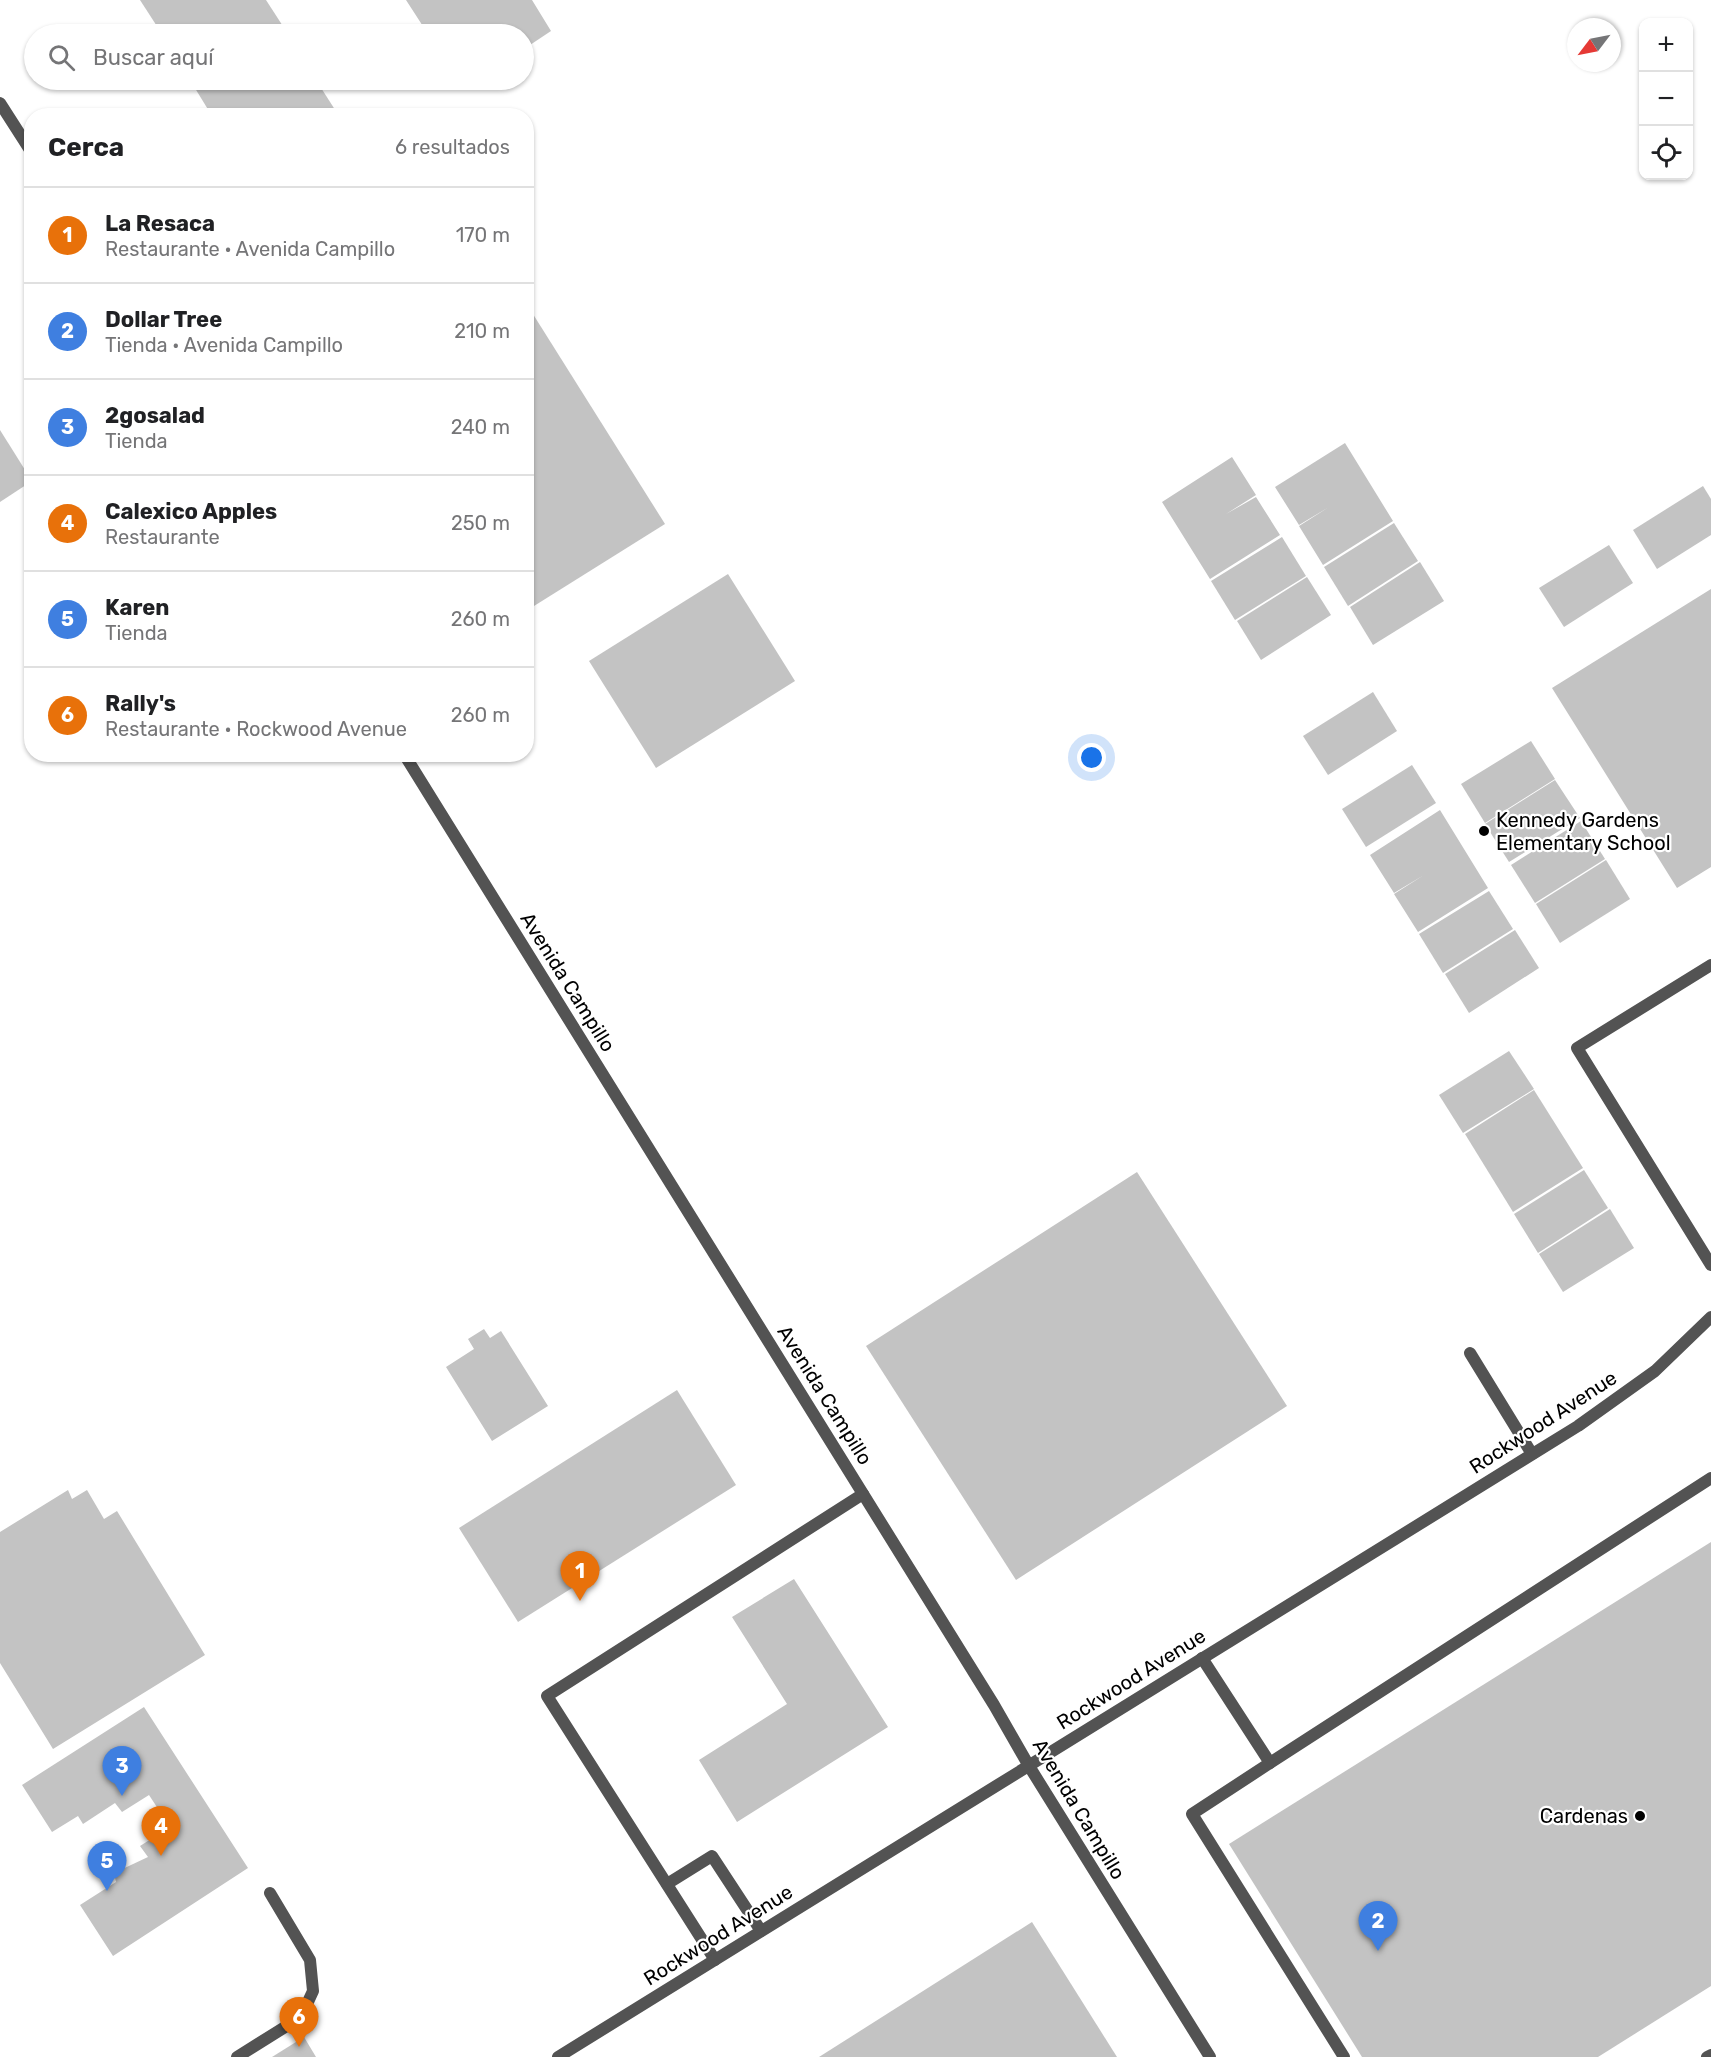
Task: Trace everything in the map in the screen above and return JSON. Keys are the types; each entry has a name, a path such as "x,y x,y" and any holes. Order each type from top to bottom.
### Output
{"street":[{"path":"0,102 24,140"},
{"name":"Avenida Campillo","path":"409,762 994,1704 1029,1766 1210,2057"},
{"path":"1711,965 1577,1048 1711,1265"},
{"name":"Rockwood Avenue","path":"558,2057 1578,1426 1655,1371 1711,1317"},
{"path":"1470,1353 1532,1454"},
{"path":"1344,2057 1192,1814 1711,1478"},
{"path":"715,1960 548,1696 863,1494"},
{"path":"1202,1658 1270,1762"},
{"path":"667,1884 712,1856 761,1931"},
{"path":"237,2057 301,2017 313,1991 310,1960 270,1893"},
{"path":"1707,2057 1711,2055"}],"building":[{"path":"140,0 266,0 282,24 156,24"},
{"path":"406,0 532,0 551,31 534,42 534,24 422,24"},
{"path":"196,90 322,90 334,108 207,108"},
{"path":"534,316 665,524 534,606"},
{"path":"0,430 24,468 24,486 0,502"},
{"path":"1345,443 1393,521 1323,565 1299,526 1329,507 1299,525 1275,487"},
{"path":"1232,457 1256,495 1226,514 1256,497 1280,535 1210,579 1162,502"},
{"path":"1703,486 1711,499 1711,535 1657,569 1633,530"},
{"path":"1394,523 1418,561 1348,606 1324,567"},
{"path":"1282,537 1306,576 1235,620 1211,581"},
{"path":"1609,545 1633,583 1564,627 1539,588"},
{"path":"1420,562 1444,601 1373,645 1350,607"},
{"path":"728,574 795,681 656,768 589,661"},
{"path":"1307,577 1331,615 1261,660 1237,621"},
{"path":"1711,589 1711,867 1677,888 1552,688"},
{"path":"1373,692 1397,731 1328,775 1303,736"},
{"path":"1531,741 1555,779 1485,823 1461,784"},
{"path":"1412,765 1436,803 1366,847 1342,809"},
{"path":"1555,780 1580,818 1509,862 1485,824"},
{"path":"1440,810 1488,888 1418,932 1394,894 1424,875 1394,893 1370,855"},
{"path":"1581,821 1605,859 1535,903 1511,865"},
{"path":"1606,860 1630,899 1560,943 1536,904"},
{"path":"1489,891 1513,929 1443,973 1419,934"},
{"path":"1515,930 1539,968 1469,1013 1445,974"},
{"path":"1509,1051 1534,1089 1463,1133 1439,1095"},
{"path":"1534,1090 1583,1168 1513,1212 1465,1134"},
{"path":"1584,1170 1608,1208 1538,1253 1514,1214"},
{"path":"1137,1172 1287,1406 1016,1580 866,1346"},
{"path":"1610,1209 1634,1248 1563,1292 1539,1254"},
{"path":"484,1329 490,1338 501,1331 548,1406 492,1441 446,1367 474,1349 468,1339"},
{"path":"677,1390 736,1485 518,1622 459,1528"},
{"path":"68,1490 72,1499 87,1490 104,1519 117,1511 205,1655 53,1749 0,1663 0,1532"},
{"path":"1711,1542 1711,1986 1598,2057 1362,2057 1229,1844"},
{"path":"794,1579 888,1727 737,1822 699,1760 787,1704 732,1617"},
{"path":"144,1707 248,1868 113,1956 80,1905 116,1882 114,1873 148,1857 140,1846 170,1827 149,1795 122,1812 115,1803 83,1824 78,1816 52,1832 22,1785"},
{"path":"1032,1922 1117,2057 819,2057"},
{"path":"304,2037 316,2057 272,2057"}],"place":[{"name":"Kennedy Gardens Elementary School","path":"1484,831"},
{"name":"La Resaca","path":"580,1601"},
{"name":"2gosalad","path":"122,1796"},
{"name":"Cardenas","path":"1640,1816"},
{"name":"Calexico Apples","path":"161,1856"},
{"name":"Karen","path":"107,1891"},
{"name":"Dollar Tree","path":"1378,1951"},
{"name":"Rally's","path":"299,2047"}]}
